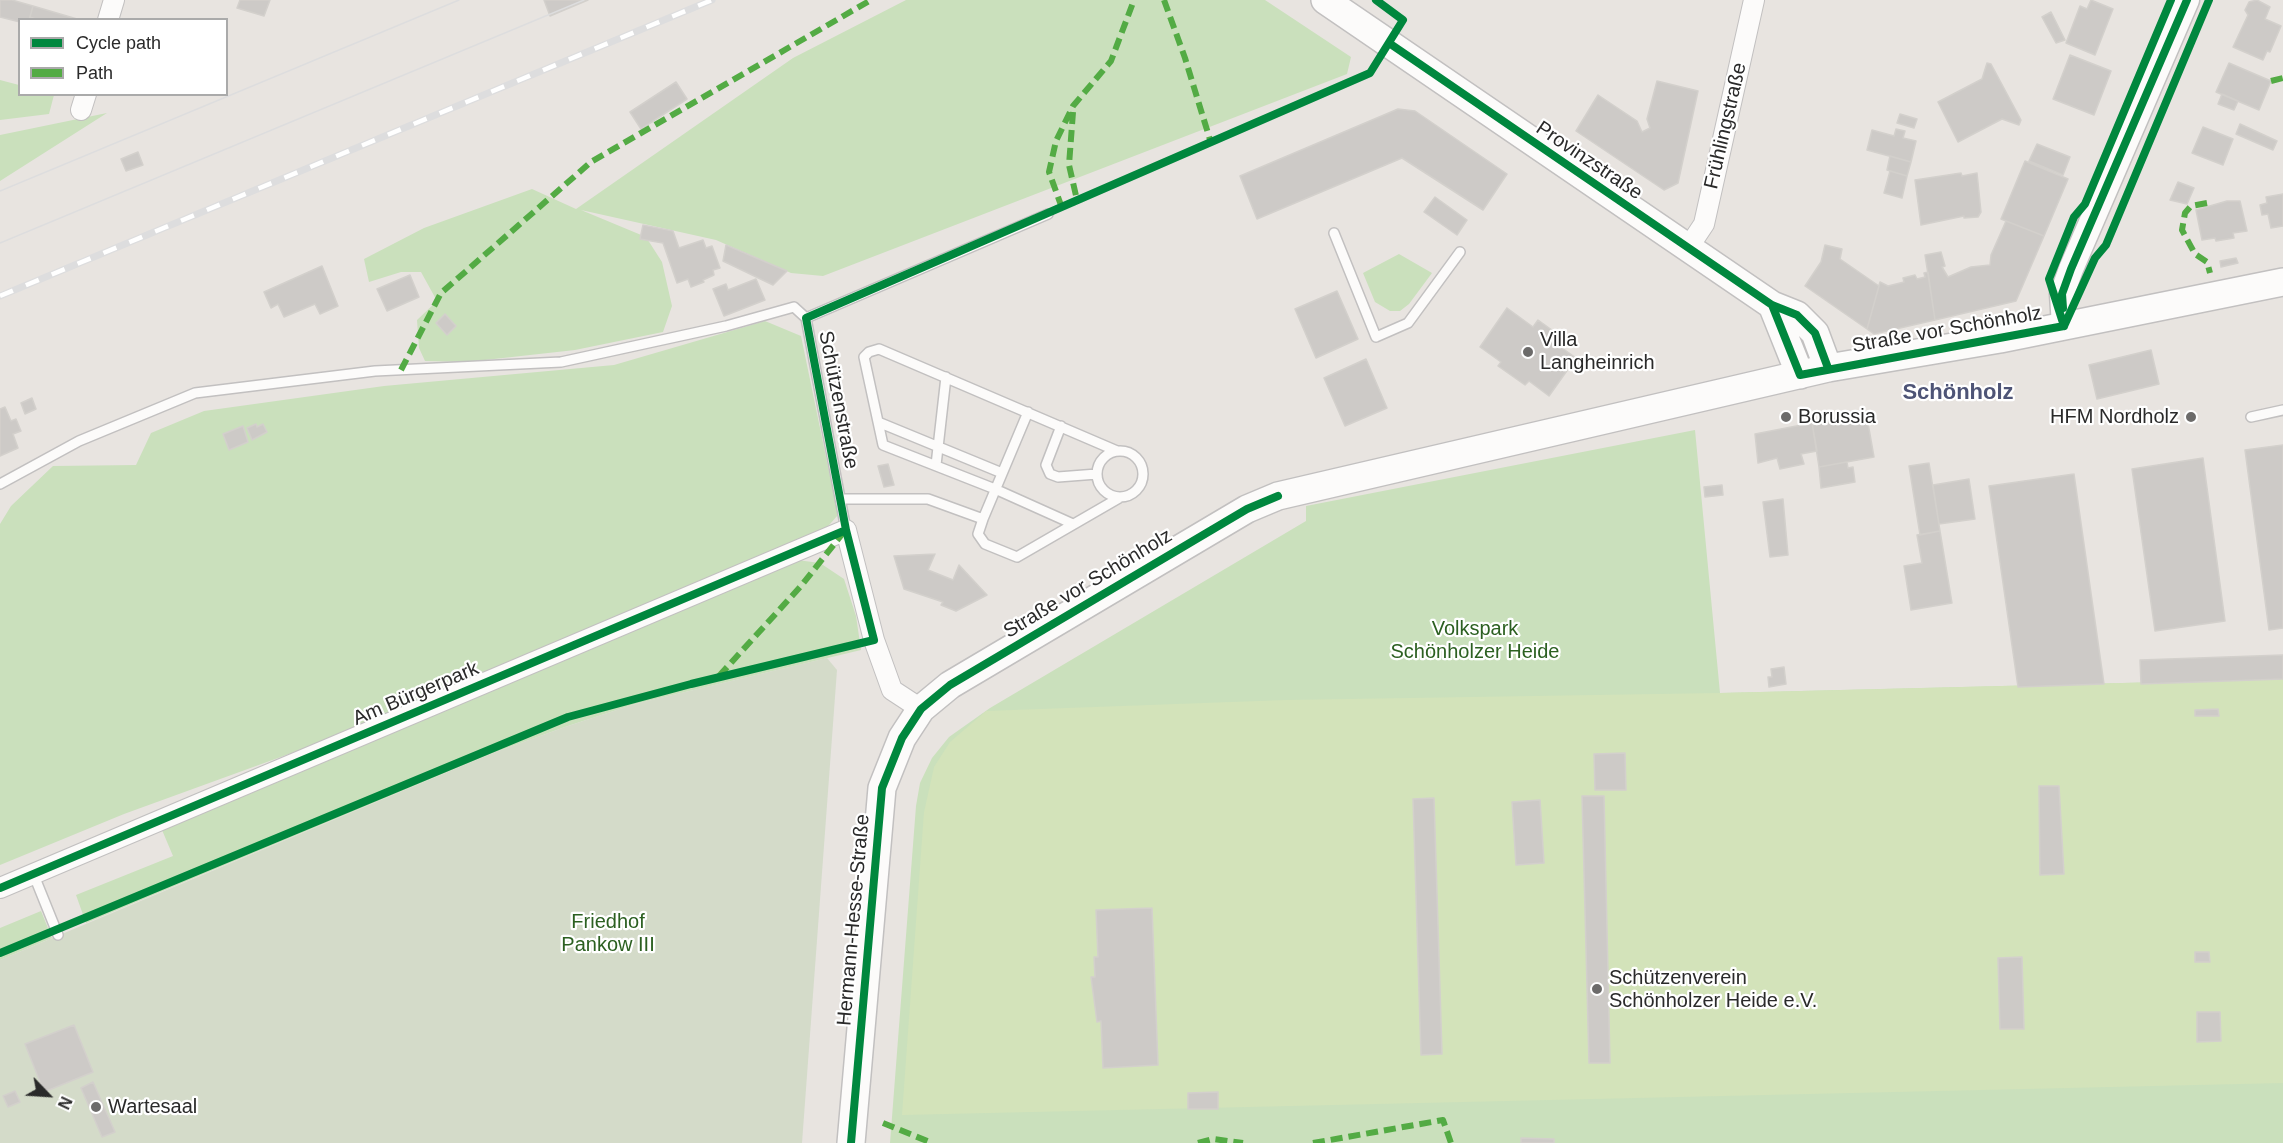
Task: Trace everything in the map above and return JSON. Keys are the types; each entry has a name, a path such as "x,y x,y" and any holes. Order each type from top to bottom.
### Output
{"main road":[{"name":"Provinzstraße","path":"1325,0 1772,305 1797,315 1815,333 1828,368"},
{"name":"Straße vor Schönholz","path":"921,709 950,685 1247,509 1278,496 1828,368 2064,326 2283,282"},
{"path":"1772,305 1800,375"},
{"name":"Hermann-Hesse-Straße","path":"851,1143 882,788 902,738 921,709"}],"street":[{"path":"109,18 114,0"},
{"name":"Frühlingstraße","path":"1688,248 1704,224 1754,0"},
{"path":"2064,326 2062,294 2071,269 2187,0"},
{"name":"Schützenstraße","path":"846,530 874,640 892,690 921,709"},
{"name":"Am Bürgerpark","path":"0,888 846,530"}],"lane":[{"name":"Schützenstraße","path":"846,530 806,318 1048,214"},
{"path":"1334,233 1376,337 1408,323 1460,252"},
{"path":"0,484 79,441 195,393 375,371 561,362 726,326 794,307 806,318"},
{"path":"1028,412 995,489 978,534 985,544 1017,557 1119,498 1134,494 1140,488 1144,473 1138,459 1132,454 1116,451 1061,426 946,377 879,349 869,352 864,357 883,445 995,489 1073,524"},
{"path":"936,465 946,377"},
{"path":"2251,417 2283,410"},
{"path":"878,422 1002,473"},
{"path":"1061,426 1046,465 1050,474 1058,477 1097,474"},
{"path":"1116,451 1101,461 1097,474 1101,488 1119,498"},
{"path":"841,500 928,499 983,519"},
{"path":"33,873 58,935"}],"green space":[{"path":"906,0 1265,0 1351,57 1347,74 823,276 791,273 716,240 581,210 646,237 662,262 672,306 663,332 575,350 467,362 425,361 419,348 417,320 437,301 421,272 401,272 369,282 364,259 424,228 532,189 576,209 793,58"},
{"path":"0,80 18,85 18,96 54,96 49,114 0,120"},
{"path":"107,113 0,181 0,135"},
{"path":"1399,254 1432,273 1409,304 1400,311 1390,311 1375,302 1363,273"},
{"path":"765,321 801,336 838,515 822,533 366,726 124,814 0,865 0,524 11,506 53,466 136,465 151,433 204,411 384,386 614,365"},
{"name":"Schützenverein Schönholzer Heide e.V.","path":"1695,430 1720,693 2283,679 2283,1143 890,1143 916,806 920,783 932,758 949,737 990,708 1306,521 1306,506"},
{"path":"797,560 820,563 844,579 856,616 861,650 635,704 565,727 493,753 86,923 76,895 173,856 162,830"},
{"name":"Friedhof Pankow III","path":"827,658 837,670 802,1143 0,1143 0,960 493,753 635,704"},
{"name":"Schützenverein Schönholzer Heide e.V.","path":"2283,679 2283,1083 902,1115 924,812 934,767 950,742 986,711 1286,700 1720,693"},
{"path":"41,911 52,938 0,960 0,928"}],"building":[{"path":"0,0 12,0 33,6 30,18 18,18 18,22 0,17"},
{"path":"240,0 270,0 264,16 237,8"},
{"path":"544,0 588,0 550,16"},
{"path":"2091,0 2113,9 2095,55 2066,43 2080,6 2087,9"},
{"path":"2257,0 2270,7 2265,19 2281,26 2270,52 2267,51 2263,60 2233,47 2248,15 2245,10 2249,2"},
{"path":"33,6 74,18 33,18 30,17"},
{"path":"2051,12 2065,40 2056,43 2042,17"},
{"path":"2070,55 2111,71 2094,115 2053,99"},
{"path":"1987,63 1991,64 2021,120 2019,125 2002,119 1958,142 1938,102 1982,79"},
{"path":"2229,63 2271,81 2259,110 2216,92"},
{"path":"1657,81 1698,91 1678,183 1664,190 1576,131 1598,95 1637,121 1642,132 1650,128 1647,119"},
{"path":"676,82 687,99 641,129 630,112"},
{"path":"2222,94 2238,101 2234,110 2218,104"},
{"path":"1398,109 1415,111 1507,174 1483,210 1402,158 1257,219 1240,176"},
{"path":"1900,114 1917,119 1914,128 1897,123"},
{"path":"2240,124 2277,141 2273,150 2236,134"},
{"path":"2203,127 2233,139 2223,165 2192,153"},
{"path":"1896,129 1905,131 1903,138 1916,141 1911,162 1867,150 1872,130 1894,136"},
{"path":"2037,144 2070,157 2063,175 2029,161"},
{"path":"138,152 143,165 126,171 121,159"},
{"path":"1890,156 1911,162 1907,176 1887,170"},
{"path":"2025,161 2068,179 2044,236 2001,219"},
{"path":"1890,171 1907,176 1902,198 1884,193"},
{"path":"1961,173 1962,176 1977,173 1981,212 1978,217 1964,218 1964,216 1921,225 1915,180"},
{"path":"2178,182 2194,188 2187,204 2170,200"},
{"path":"2283,194 2283,226 2271,228 2268,214 2262,215 2260,205 2267,203 2266,197"},
{"path":"1435,197 1467,220 1457,235 1424,212"},
{"path":"2227,201 2240,201 2247,231 2233,233 2234,238 2216,241 2215,238 2202,240 2196,210"},
{"path":"2006,221 2044,236 2016,301 1935,320 1925,255 1941,252 1945,266 1942,267 1948,277 1971,267 1990,265 1991,255"},
{"path":"643,225 673,231 679,248 703,240 706,248 712,246 720,268 713,270 714,275 703,280 704,282 691,287 688,279 677,283 663,243 640,239"},
{"path":"726,245 787,271 773,285 723,261"},
{"path":"1825,245 1842,249 1840,259 1879,286 1867,329 1805,286 1821,262"},
{"path":"2236,258 2238,263 2221,267 2220,261"},
{"path":"322,266 338,306 320,314 315,304 284,317 278,304 271,308 264,292"},
{"path":"1928,272 1935,320 1874,334 1867,329 1880,282 1888,286 1904,282 1903,278 1915,275 1917,279 1925,277 1924,273"},
{"path":"410,275 419,297 387,311 377,289"},
{"path":"756,279 765,300 724,316 713,289 726,284 728,290"},
{"path":"1337,291 1358,339 1316,358 1295,309"},
{"name":"Villa Langheinrich","path":"1507,308 1533,327 1538,320 1556,333 1551,340 1576,358 1549,396 1529,381 1525,385 1498,366 1501,362 1480,347"},
{"path":"445,314 456,326 447,335 436,323"},
{"path":"2151,350 2159,384 2097,399 2089,365"},
{"path":"1366,359 1387,408 1345,426 1324,378"},
{"path":"32,398 36,409 25,414 21,403"},
{"path":"5,407 11,421 16,419 21,431 13,434 18,448 0,456 0,409"},
{"path":"1866,412 1874,457 1819,467 1812,423"},
{"path":"1812,423 1817,451 1801,454 1804,464 1780,469 1777,458 1758,463 1755,434"},
{"path":"256,424 257,427 263,424 267,432 252,440 247,428"},
{"path":"243,426 248,442 229,450 223,434"},
{"path":"2283,445 2283,628 2269,630 2245,450"},
{"path":"2203,458 2225,621 2155,631 2132,469"},
{"path":"1847,462 1848,468 1853,467 1855,482 1821,488 1819,467"},
{"path":"1929,463 1940,531 1920,535 1909,466"},
{"path":"888,464 894,485 884,487 878,466"},
{"path":"2074,474 2104,684 2018,687 1989,486"},
{"path":"1969,479 1975,519 1939,524 1933,485"},
{"path":"1722,485 1723,495 1705,497 1704,487"},
{"path":"1783,499 1788,555 1770,557 1763,502"},
{"path":"1940,531 1952,603 1911,610 1904,566 1922,563 1917,535"},
{"path":"935,554 928,570 953,580 959,565 987,595 956,611 941,605 943,602 904,589 894,556"},
{"path":"2283,655 2283,679 2141,684 2140,660"},
{"path":"1784,667 1786,684 1769,687 1768,677 1772,677 1771,669"},
{"path":"2218,709 2219,716 2195,716 2195,710"},
{"path":"1625,753 1626,790 1595,790 1594,754"},
{"path":"2039,786 2059,786 2064,874 2040,875"},
{"path":"1582,796 1604,796 1610,1063 1589,1063"},
{"path":"1434,798 1442,1054 1421,1055 1413,799"},
{"path":"1540,800 1544,863 1516,865 1512,802"},
{"path":"1152,908 1158,1065 1103,1068 1101,1021 1097,1022 1091,977 1095,977 1094,957 1098,957 1096,910"},
{"path":"2195,952 2209,952 2210,962 2195,962"},
{"path":"2022,957 2024,1029 2000,1029 1998,958"},
{"path":"2197,1012 2220,1012 2221,1041 2197,1042"},
{"path":"74,1025 93,1072 44,1092 25,1044"},
{"name":"Wartesaal","path":"93,1082 115,1132 102,1137 81,1088"},
{"path":"15,1091 20,1102 8,1107 3,1096"},
{"path":"1218,1092 1218,1109 1188,1109 1188,1093"},
{"path":"1521,1138 1554,1139 1554,1143 1521,1143"}],"tram line":[{"path":"0,191 459,0"},
{"path":"0,243 584,0"}],"railway":[{"path":"0,296 712,0"}],"marked path":[{"path":"401,370 441,293 591,162 871,0"},
{"path":"1062,208 1049,172 1056,141 1073,106 1111,61 1134,0"},
{"path":"1164,0 1185,58 1211,143"},
{"path":"2271,81 2283,78"},
{"path":"1073,112 1069,165 1077,200"},
{"path":"2207,203 2191,206 2185,213 2182,230 2195,254 2207,262 2210,273"},
{"path":"719,676 801,586 843,533"},
{"path":"1313,1143 1443,1120 1451,1143"},
{"path":"883,1123 932,1143"},
{"path":"1198,1143 1213,1139 1243,1143"}],"cycle path":[{"path":"0,953 568,717 691,684 874,640 846,530 806,318 1370,73 1403,20 1376,0"},
{"path":"2064,326 2049,279 2074,217 2085,204 2171,0"},
{"path":"2063,308 2062,294 2071,269 2187,0"},
{"path":"2064,326 2095,258 2106,245 2209,0"},
{"path":"1389,43 1772,305 1797,315 1815,333 1828,368"},
{"path":"1772,305 1800,375 2064,326"},
{"path":"851,1143 882,788 902,738 921,709 950,685 1247,509 1278,496"},
{"path":"0,888 846,530"}],"place":[{"name":"Villa Langheinrich","path":"1528,352"},
{"name":"Borussia","path":"1786,417"},
{"name":"HFM Nordholz","path":"2191,417"},
{"name":"Schützenverein Schönholzer Heide e.V.","path":"1597,989"},
{"name":"Wartesaal","path":"96,1107"}],"district":[{"name":"Schönholz","path":"1958,393"}],"park label":[{"name":"Volkspark Schönholzer Heide","path":"1475,640"}]}
